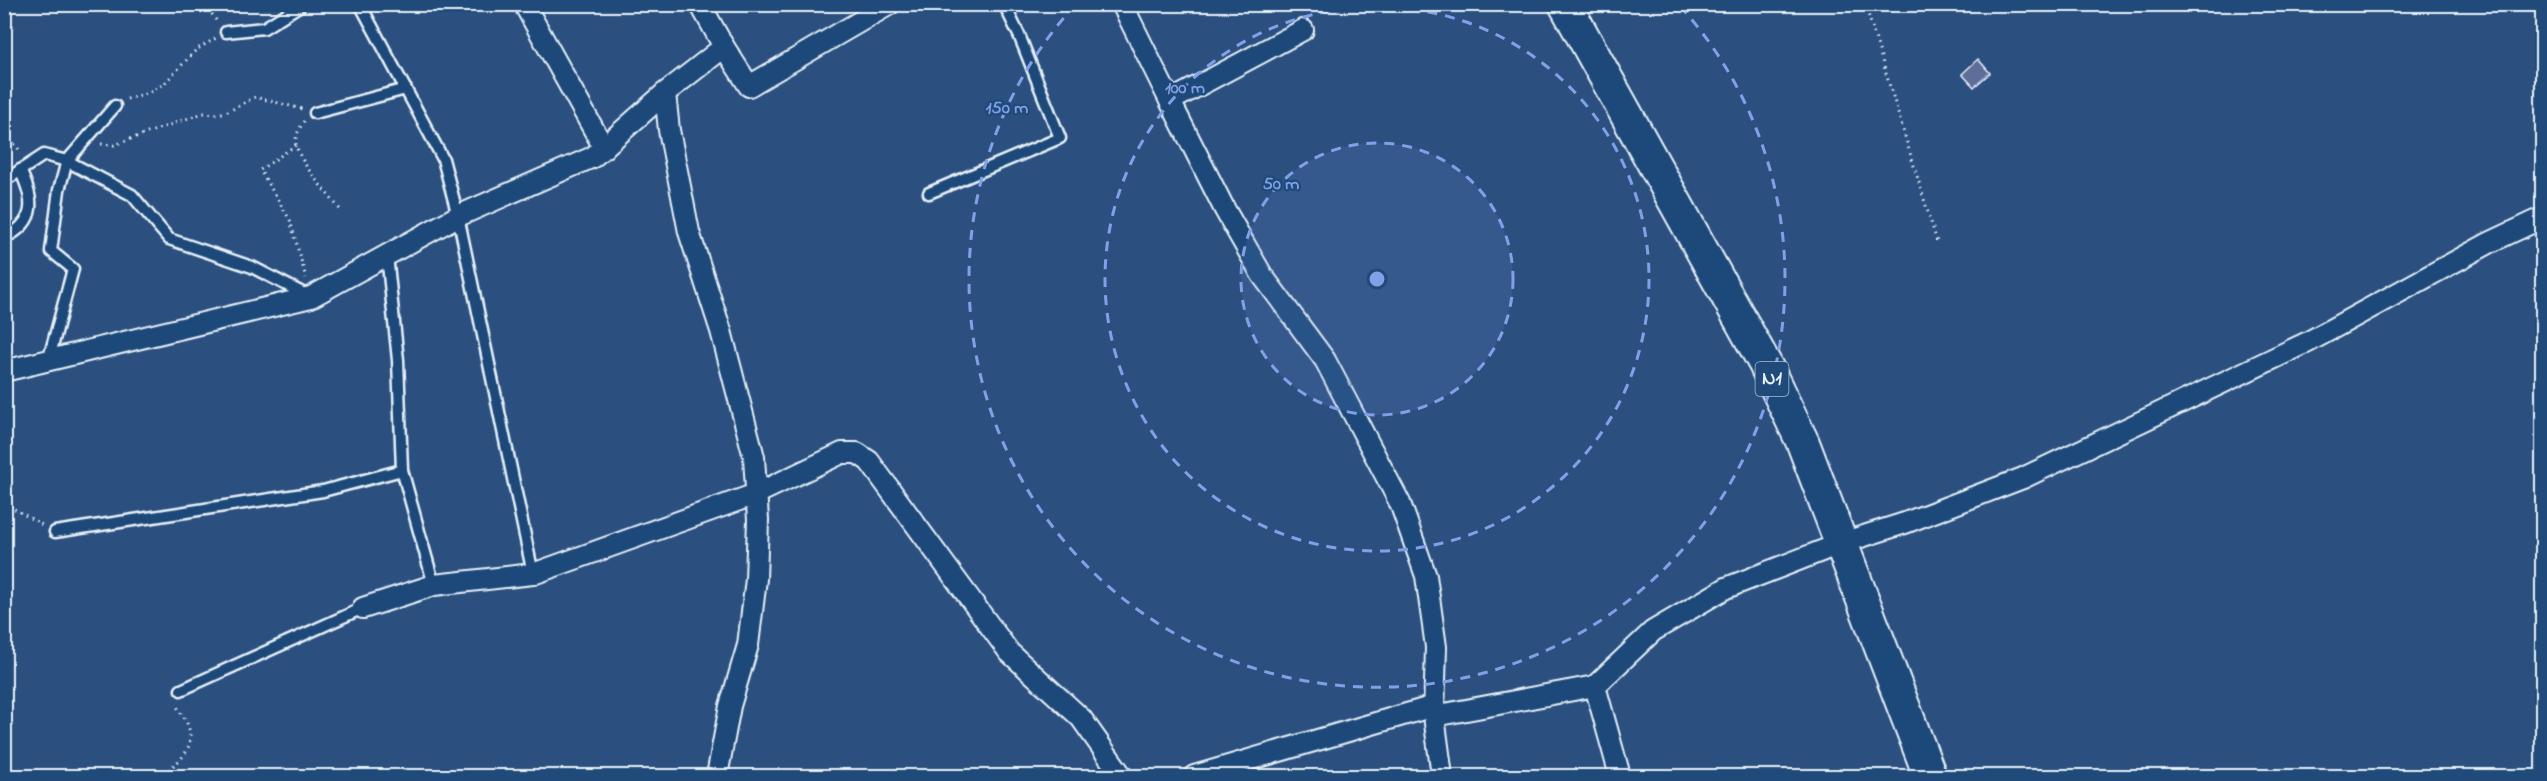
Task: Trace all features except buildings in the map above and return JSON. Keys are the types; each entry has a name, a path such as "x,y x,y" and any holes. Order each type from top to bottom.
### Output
{"main road":[{"name":"N1","path":"1565,4 1765,364 1850,540 1951,777"},
{"name":"N1","path":"1588,4 1777,357 1816,437 1930,777"}],"street":[{"path":"525,4 604,148"},
{"path":"700,4 749,86 890,4"},
{"path":"1122,4 1235,229 1262,275 1325,360 1400,503 1426,576 1436,647 1434,711 1442,777"},
{"path":"1170,101 1303,30"},
{"path":"4,371 311,297 458,216 593,157 665,93 724,47"},
{"path":"665,93 669,130 689,232 721,331 754,457 756,579 748,645 730,706 717,777"},
{"path":"1194,777 1434,711 1594,686 1653,632 1726,588 1850,540 1905,523 2023,478 2308,342 2489,243 2542,218"},
{"path":"363,608 434,585 533,574 756,494 842,453 857,453 869,460 1009,652 1081,718 1122,777"},
{"path":"1594,686 1620,777"}],"lane":[{"path":"226,32 264,28 302,4"},
{"path":"360,4 443,159 458,216 533,574"},
{"path":"929,193 1060,138 1004,4"},
{"path":"315,113 406,89"},
{"path":"48,362 73,269 51,251 59,190 67,161 115,106"},
{"path":"4,182 44,155 67,161 132,195 169,239 252,267 311,297"},
{"path":"4,238 20,231 28,217 31,204 29,189 20,170"},
{"path":"387,255 398,360 402,470 434,585"},
{"path":"56,532 323,491 402,470"},
{"path":"181,690 363,608"}],"path":[{"path":"115,106 164,84 196,50 226,32 205,4"},
{"path":"1865,4 1937,242"},
{"path":"82,144 114,145 203,113 219,114 231,110 255,97 315,113"},
{"path":"315,113 305,121 298,132 296,145 304,161 342,212"},
{"path":"4,137 16,146 21,155 20,170"},
{"path":"296,145 260,170 290,220 311,297"},
{"path":"4,502 56,532"},
{"path":"158,777 179,763 187,754 189,735 186,721 177,709 176,698 181,690"}]}
